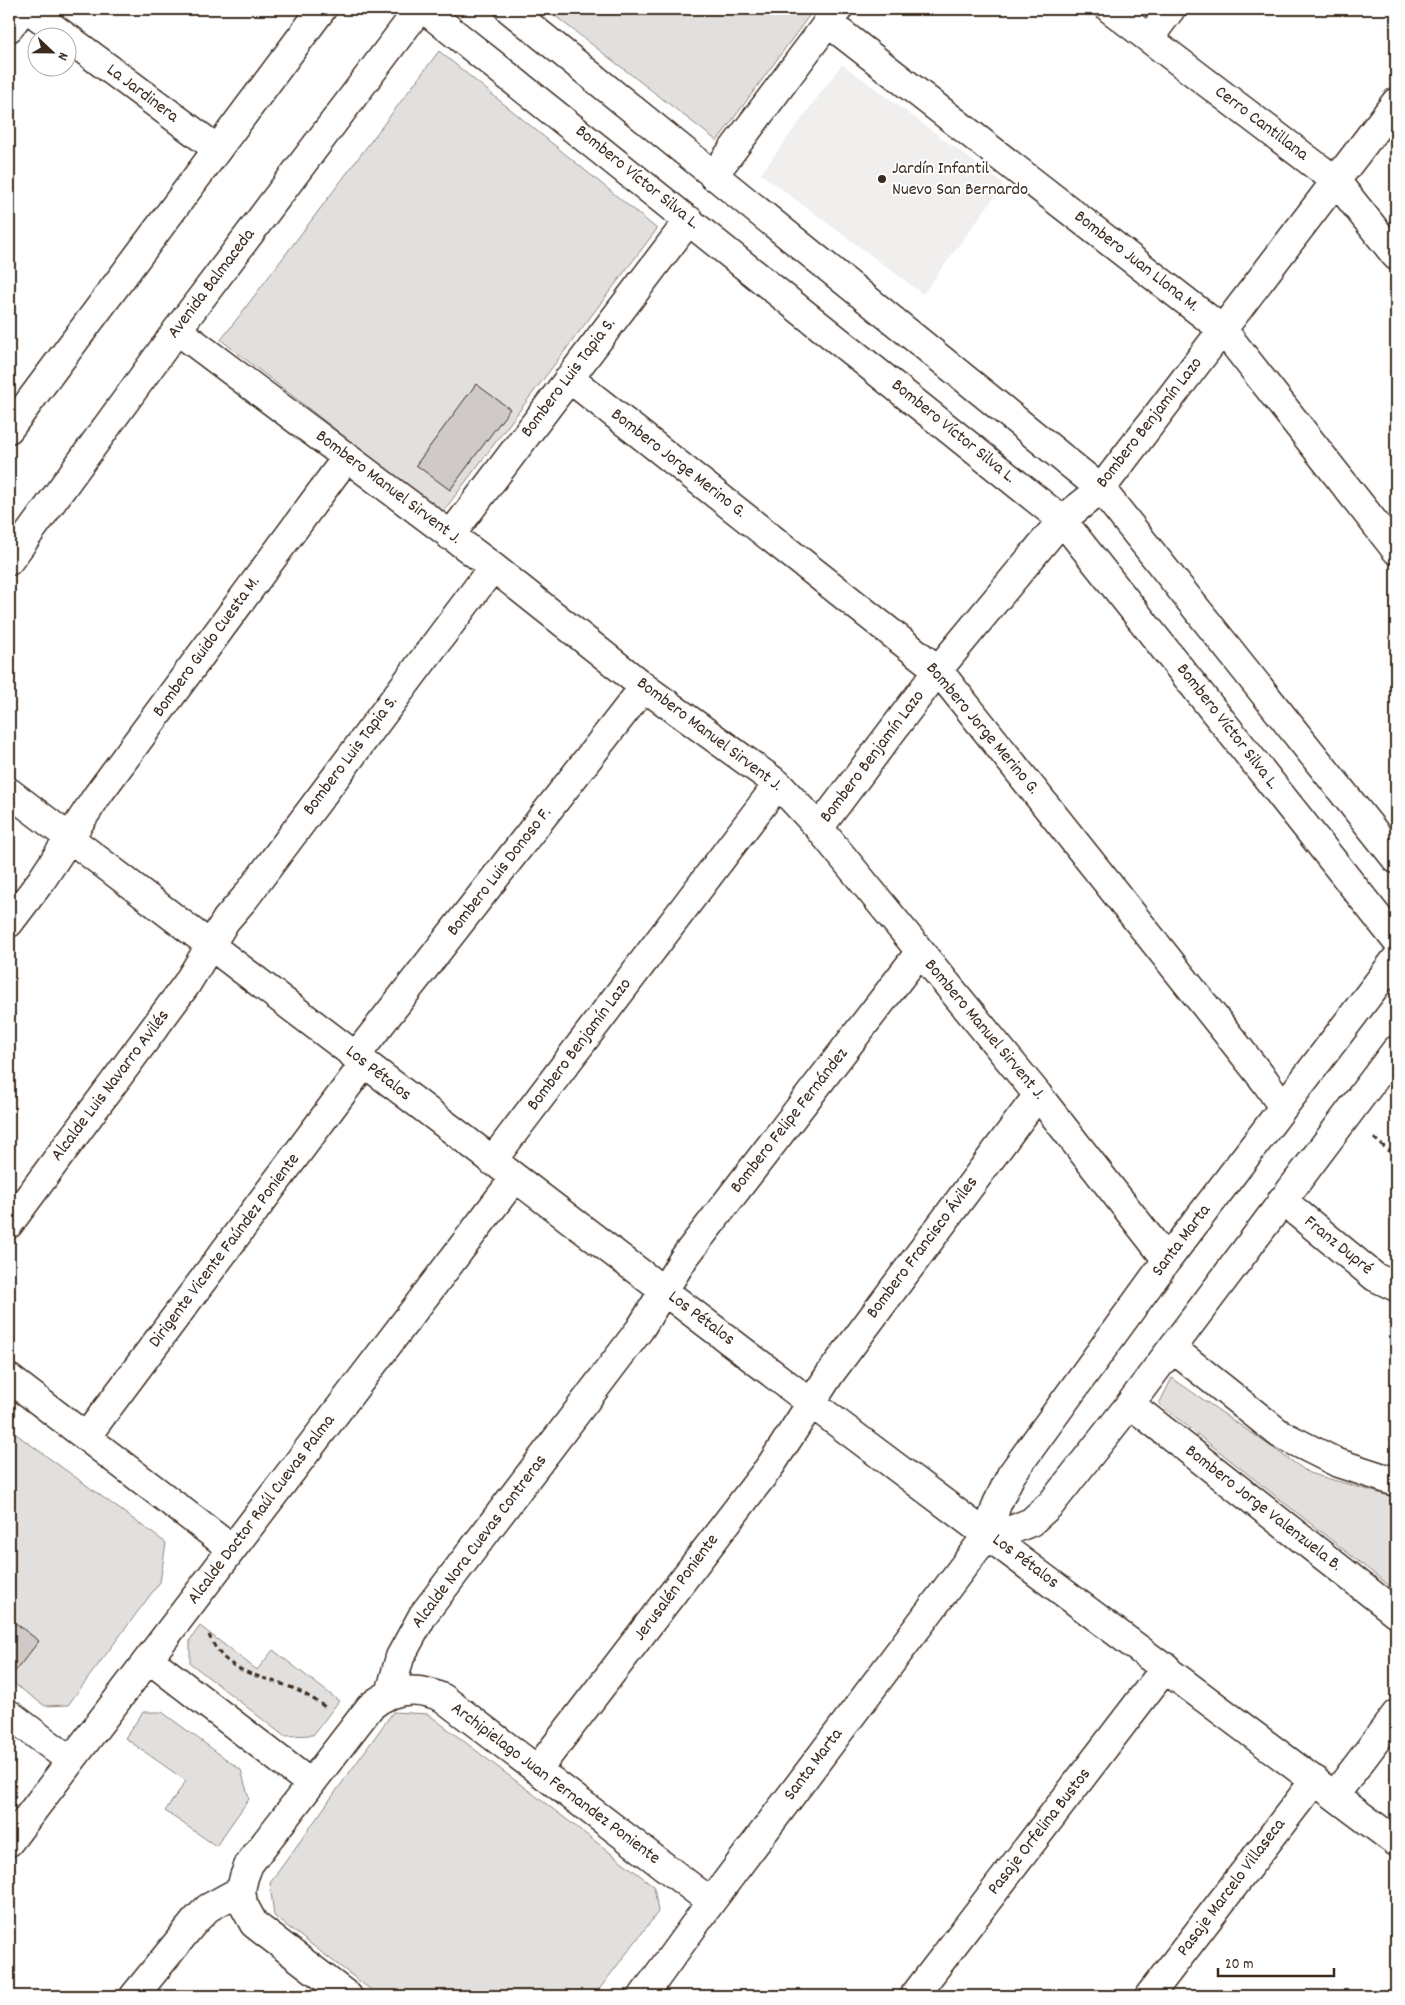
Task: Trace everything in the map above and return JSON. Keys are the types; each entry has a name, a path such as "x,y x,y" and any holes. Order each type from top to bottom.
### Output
{"street":[{"path":"9,28 23,9"},
{"name":"La Jardinera","path":"28,9 54,28"},
{"path":"9,429 322,9"},
{"name":"Avenida Balmaceda","path":"9,561 177,330 419,9"},
{"name":"Bombero Víctor Silva L.","path":"424,9 1062,520 1396,940"},
{"path":"510,9 1101,490 1396,859"},
{"name":"Cerro Cantillana","path":"1110,9 1336,181 1396,256"},
{"path":"1149,38 1171,9"},
{"path":"713,176 832,16"},
{"name":"Bombero Juan Llona M.","path":"832,16 1223,330 1396,550"},
{"name":"La Jardinera","path":"78,46 217,149"},
{"name":"Bombero Benjamín Lazo","path":"819,828 938,670 1062,520 1101,490 1396,102"},
{"name":"Bombero Luis Tapia S.","path":"450,536 689,220"},
{"name":"Bombero Manuel Sirvent J.","path":"177,330 493,567 644,687 778,784 819,828 1038,1095 1167,1260"},
{"name":"Bombero Jorge Merino G.","path":"569,378 938,670 1265,1081 1283,1107"},
{"name":"Bombero Guido Cuesta M.","path":"9,923 41,881 103,788 348,457"},
{"name":"Bombero Luis Tapia S.","path":"210,946 226,920 245,898 493,567"},
{"name":"Bombero Luis Donoso F.","path":"360,1060 644,687"},
{"name":"Bombero Benjamín Lazo","path":"492,1161 778,784"},
{"name":"Los Pétalos","path":"9,792 811,1403 1166,1667 1396,1842"},
{"name":"Alcalde Luis Navarro Avilés","path":"9,1224 186,985 210,946"},
{"name":"Bombero Felipe Fernández","path":"664,1291 684,1258 919,952"},
{"name":"Santa Marta","path":"643,1996 711,1902 987,1534 997,1504 1011,1475 1167,1260 1396,959"},
{"path":"987,1534 1014,1529 1032,1522 1051,1504 1130,1404 1396,1050"},
{"name":"Dirigente Vicente Faúndez Poniente","path":"86,1437 360,1060"},
{"name":"Bombero Francisco Áviles","path":"811,1403 830,1374 1038,1095"},
{"name":"Alcalde Doctor Raúl Cuevas Palma","path":"9,1842 514,1178"},
{"name":"Franz Dupré","path":"1282,1200 1375,1277 1396,1287"},
{"name":"Alcalde Nora Cuevas Contreras","path":"390,1694 400,1657 423,1615 640,1329 664,1291"},
{"path":"1172,1348 1280,1434 1338,1463 1396,1482"},
{"path":"9,1378 232,1549"},
{"name":"Jerusalén Poniente","path":"537,1770 771,1465 811,1403"},
{"name":"Bombero Jorge Valenzuela B.","path":"1130,1404 1396,1612"},
{"path":"149,1659 311,1784"},
{"name":"Pasaje Orfelina Bustos","path":"914,1996 1166,1667"},
{"name":"Archipielago Juan Fernandez Poniente","path":"390,1694 403,1690 417,1690 431,1692 443,1698 711,1902"},
{"path":"348,1996 254,1924 243,1904 241,1890 249,1864 370,1707 379,1699 390,1694"},
{"path":"9,1714 71,1761"},
{"name":"Pasaje Marcelo Villaseca","path":"1150,1996 1325,1787 1396,1714"},
{"path":"134,1996 195,1920 208,1908 241,1890"}],"path":[{"path":"188,1608 206,1620 212,1642 220,1654 232,1665 244,1672 303,1693 354,1728"}],"shaded area":[{"path":"546,9 814,9 717,141"},
{"path":"439,51 657,229 442,513 221,340"},
{"name":"Jardín Infantil Nuevo San Bernardo","path":"842,64 1004,184 923,294 761,174"},
{"path":"1172,1378 1309,1473 1396,1498 1396,1591 1159,1404"},
{"path":"9,1429 166,1543 160,1582 68,1705 45,1706 9,1680"},
{"path":"200,1626 257,1670 273,1650 339,1701 313,1735 284,1736 190,1663 190,1640"},
{"path":"143,1712 162,1712 241,1770 249,1799 216,1846 165,1811 186,1781 125,1738"},
{"path":"393,1712 428,1714 654,1886 658,1912 594,1996 379,1996 274,1916 270,1883"}],"building":[{"path":"476,384 510,409 450,490 416,465"},
{"path":"9,1618 39,1641 13,1674 9,1671"}],"place":[{"name":"Jardín Infantil Nuevo San Bernardo","path":"882,179"}]}
